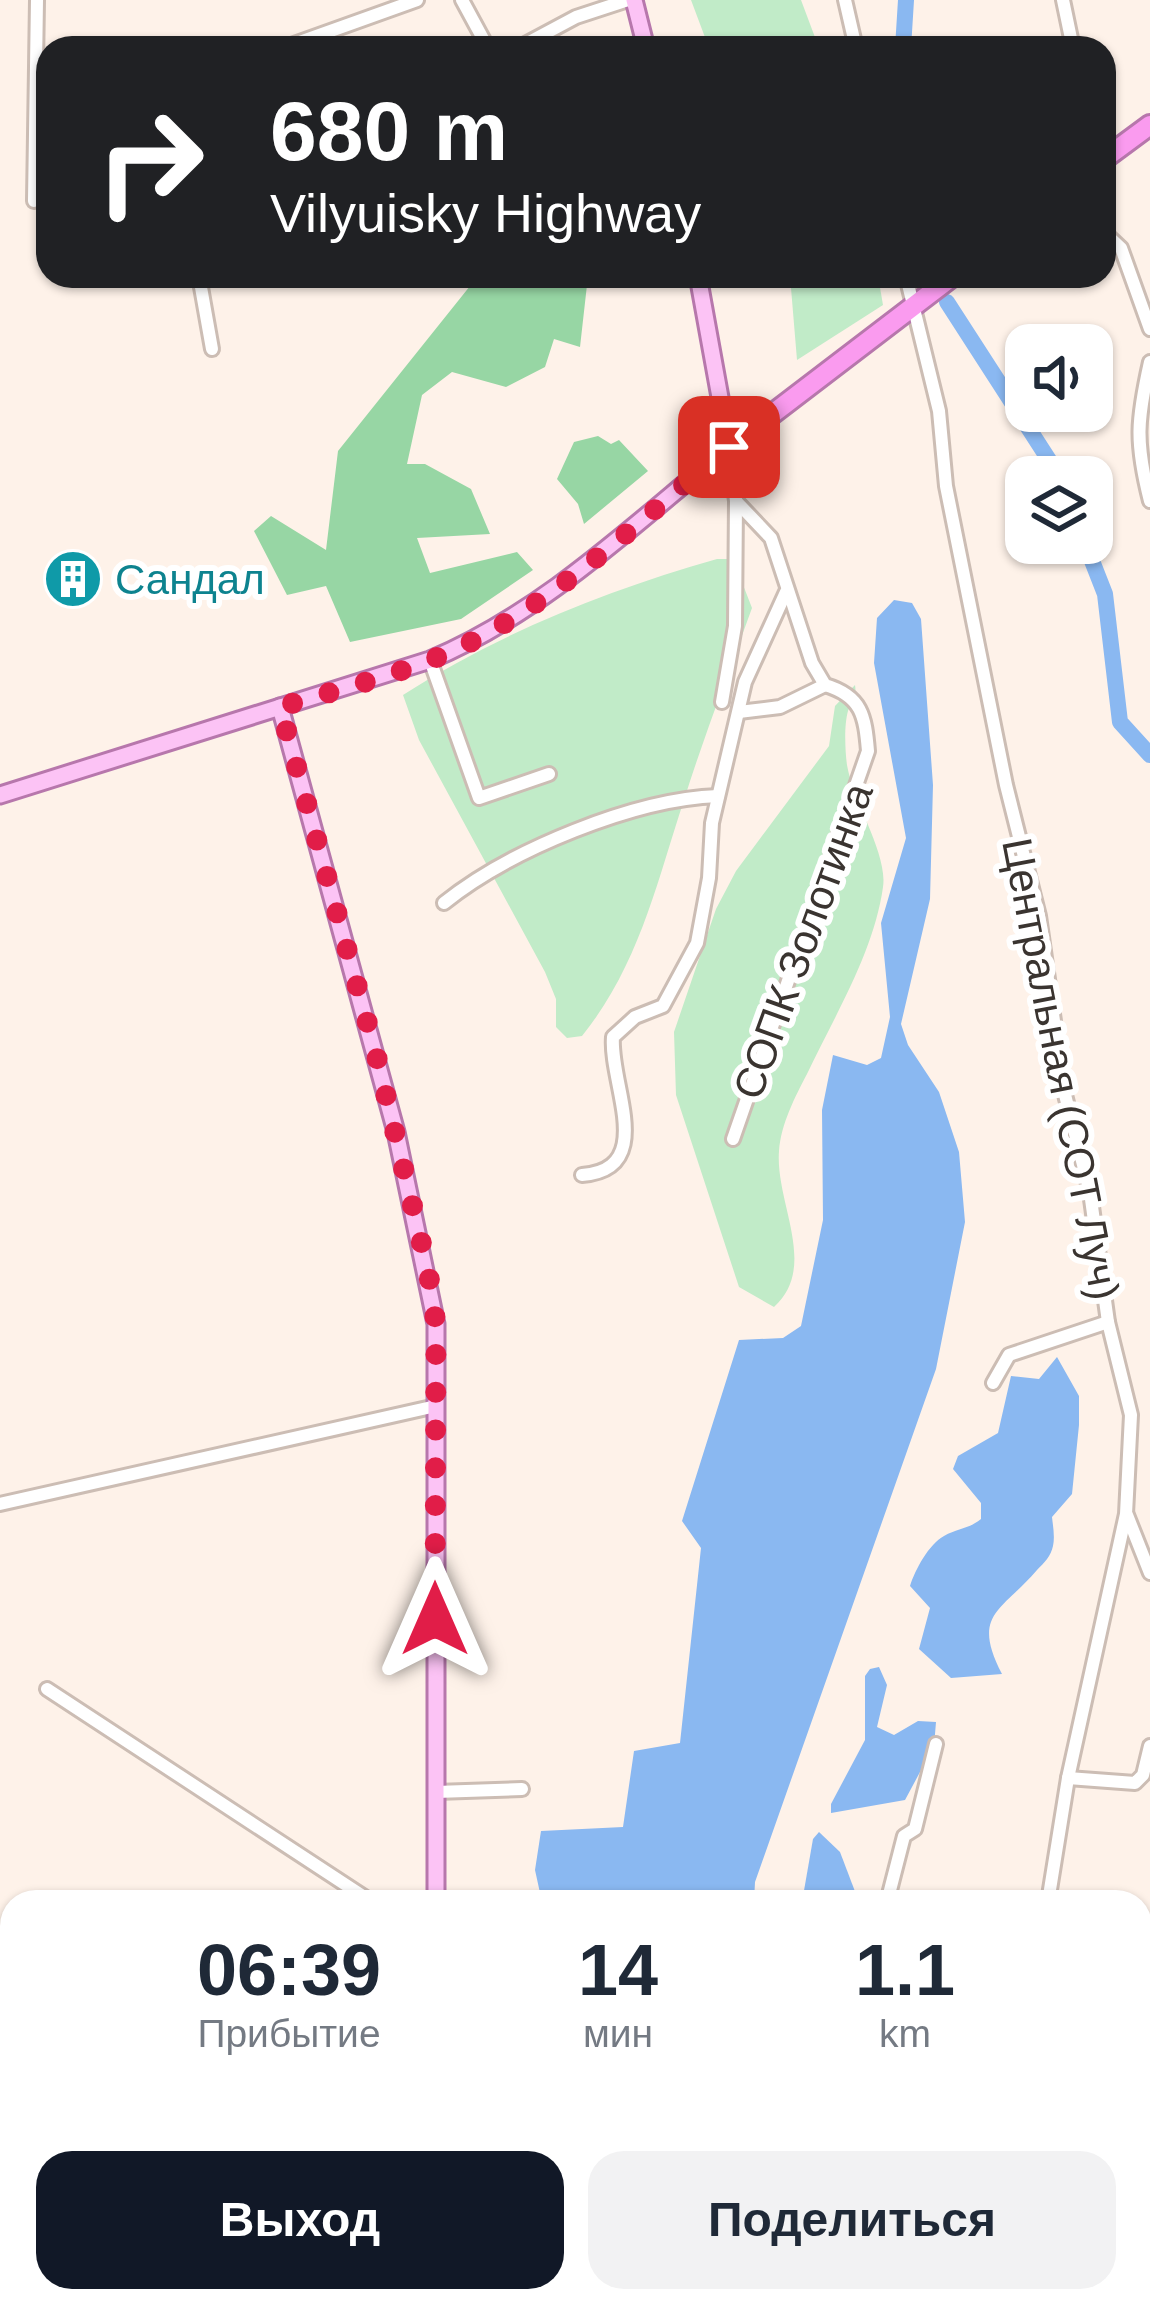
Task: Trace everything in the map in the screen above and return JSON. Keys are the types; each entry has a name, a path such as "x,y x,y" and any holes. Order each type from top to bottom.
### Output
{"highway":[{"path":"1116,150 1150,125"},
{"path":"729,447 938,288"}],"main road":[{"path":"631,0 642,36"},
{"path":"0,795 430,660 488,633 542,598 729,447 700,288"},
{"path":"280,707 376,1054 428,1270 436,1324 436,1890"}],"street":[{"path":"37,36 38,0"},
{"path":"316,36 417,0"},
{"path":"462,0 482,36"},
{"path":"540,36 576,17 631,0"},
{"path":"844,0 853,36"},
{"path":"1063,0 1070,36"},
{"path":"34,201 36,100"},
{"path":"1116,243 1150,329"},
{"path":"201,288 212,349"},
{"name":"Центральная (СОТ Луч)","path":"908,288 939,411 946,486 1006,785 1039,916 1064,1091 1090,1192 1108,1322 1131,1415 1126,1514 1068,1778 1050,1890"},
{"path":"1150,362 1137,423 1139,459 1150,501"},
{"path":"722,701 735,626 736,500 729,447"},
{"name":"СОПК Золотинка","path":"733,1138 868,751 862,709 843,691 825,685 812,663 771,538 736,500"},
{"path":"582,1175 604,1173 619,1161 627,1122 611,1061 614,1037 635,1017 663,1006 698,943 718,796 750,666 786,592"},
{"path":"430,660 479,798 549,774"},
{"path":"740,712 780,707 825,685"},
{"path":"444,903 498,864 610,820 677,798 718,796"},
{"path":"993,1383 1009,1354 1108,1322"},
{"path":"0,1504 436,1406"},
{"path":"1126,1514 1150,1573"},
{"path":"47,1689 354,1890"},
{"path":"890,1890 904,1836 915,1829 936,1744"},
{"path":"1068,1778 1135,1783 1143,1775 1150,1746"},
{"path":"436,1792 522,1790"}],"green space":[{"path":"691,0 801,0 814,36 704,36"},
{"path":"468,288 587,288 580,347 554,339 545,367 506,387 452,372 422,395 407,464 425,464 471,489 490,534 417,538 430,573 517,552 533,570 461,619 350,642 326,586 287,595 254,531 271,516 326,550 338,451"},
{"path":"791,288 880,288 883,305 797,360"},
{"path":"598,436 611,444 619,440 648,471 584,524 578,504 557,479 574,442"},
{"path":"717,559 733,559 752,608 632,953 582,1036 567,1038 556,1027 556,999 545,972 419,740 403,695 555,615"},
{"path":"855,685 846,723 847,765 880,859 883,887 862,959 783,1131 779,1171 792,1233 793,1273 774,1307 739,1287 676,1095 674,1032 716,909 736,871 829,746 835,706"}],"water":[{"path":"894,600 912,603 921,619 933,785 930,899 901,1024 908,1045 939,1092 959,1152 965,1222 936,1369 755,1890 539,1890 535,1870 541,1831 623,1827 634,1751 680,1743 701,1548 682,1521 739,1340 783,1338 801,1326 823,1220 822,1110 833,1055 867,1065 881,1058 890,1017 881,923 906,838 874,663 877,618"},
{"path":"1057,1357 1079,1396 1072,1494 1052,1517 1054,1543 1049,1556 994,1615 989,1638 1002,1674 951,1678 919,1649 930,1608 910,1586 938,1540 981,1519 981,1503 953,1469 958,1456 998,1433 1011,1376 1039,1379"},
{"path":"879,1667 887,1685 877,1727 894,1735 918,1721 936,1722 934,1746 905,1800 831,1813 831,1804 865,1740 865,1676"},
{"path":"819,1832 840,1852 854,1890 804,1890 813,1839"}],"waterway":[{"path":"904,36 906,0"},
{"path":"947,302 1046,456"},
{"path":"1093,564 1105,594 1120,722 1150,755"}],"place":[{"name":"Сандал","path":"73,579"}],"route":[{"path":"435,1619 436,1324 428,1270 376,1054 280,707 430,660 488,633 542,598 729,447"}]}
